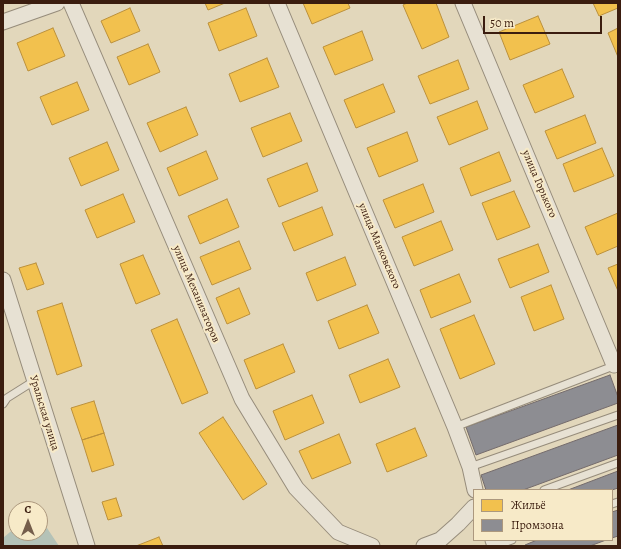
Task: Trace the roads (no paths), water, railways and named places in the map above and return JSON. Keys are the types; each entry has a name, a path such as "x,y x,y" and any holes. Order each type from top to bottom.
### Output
{"street":[{"path":"3,22 57,3"},
{"name":"улица Механизаторов","path":"72,3 242,399 296,488 338,532 372,546"},
{"name":"улица Маяковского","path":"277,3 455,427 470,467 475,489"},
{"name":"улица Горького","path":"463,3 617,368"},
{"name":"Уральская улица","path":"3,280 87,546"},
{"path":"424,546 440,540 473,508"}],"lane":[{"path":"455,427 617,368"},
{"path":"3,404 7,398 34,382"},
{"path":"470,467 618,414"},
{"path":"547,489 618,463"},
{"path":"495,546 509,541"}]}
